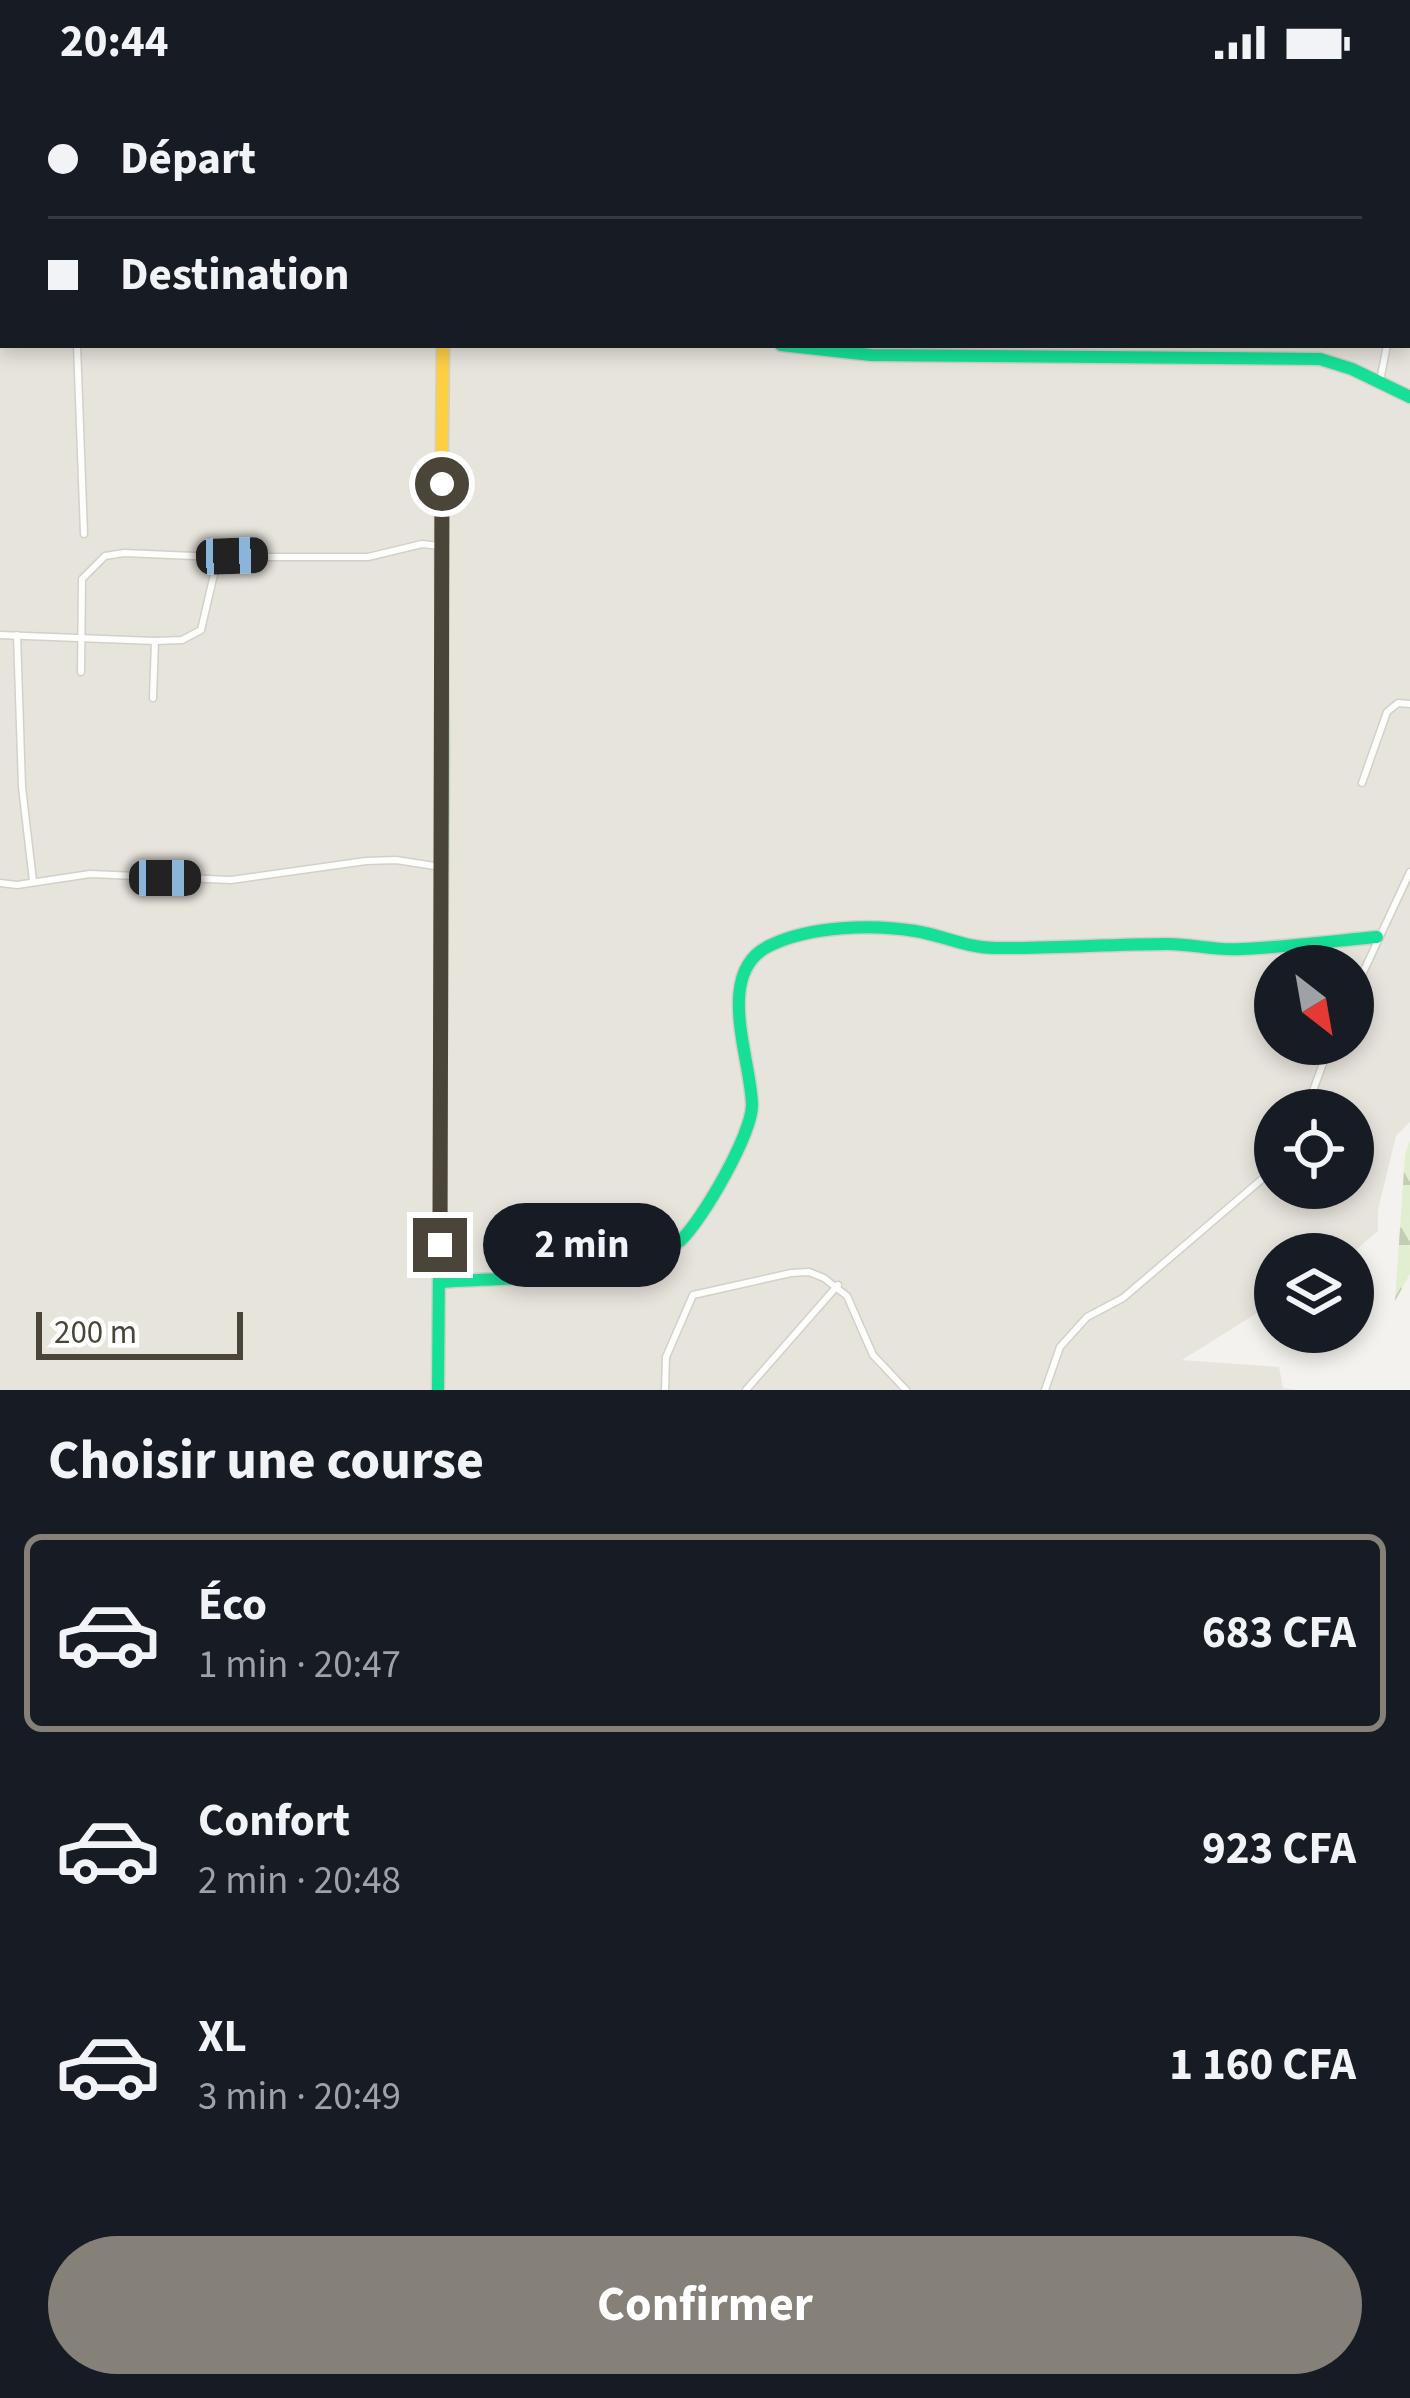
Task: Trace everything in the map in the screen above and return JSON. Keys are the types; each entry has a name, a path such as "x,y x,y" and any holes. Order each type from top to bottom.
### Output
{"street":[{"path":"77,348 84,534"},
{"path":"438,1390 443,348"},
{"path":"806,348 871,356 1315,352 1410,398"},
{"path":"1380,381 1387,348"},
{"path":"81,672 82,579 105,556 368,557 422,544 440,546"},
{"path":"0,635 182,640 201,629 218,557"},
{"path":"16,635 22,787 33,881"},
{"path":"153,698 155,641"},
{"path":"1362,783 1387,712 1398,703 1410,704"},
{"path":"0,883 90,874 231,880 366,861 441,867"},
{"path":"1374,945 1410,872"},
{"path":"440,1282 587,1270 632,1260 684,1238 749,1124 752,1108 743,978 751,955 770,942 866,928 924,932 975,948 1151,944 1235,950 1377,937"},
{"path":"1045,1390 1060,1347 1087,1317 1123,1298 1254,1186"},
{"path":"664,1390 666,1357 693,1295 808,1272 838,1285 873,1355 906,1390"},
{"path":"746,1390 838,1285"}],"shaded area":[{"path":"0,348 1410,348 1410,1122 1396,1136 1378,1210 1378,1231 1254,1233 1254,1315 1182,1360 1279,1367 1283,1388 1298,1390 0,1390"}],"green space":[{"path":"1410,1140 1410,1274 1395,1301 1405,1155"}],"traffic: fast":[{"path":"808,348 871,355 1320,359 1410,397"},
{"path":"438,1390 441,554"},
{"path":"440,1282 604,1269 656,1254 680,1241 724,1176 750,1118 739,1017 743,974 753,957 787,939 823,930 880,928 984,947 1168,944 1232,949 1377,937"}],"traffic: slow":[{"path":"441,554 443,348"}],"route":[{"path":"440,1245 442,484"}]}
